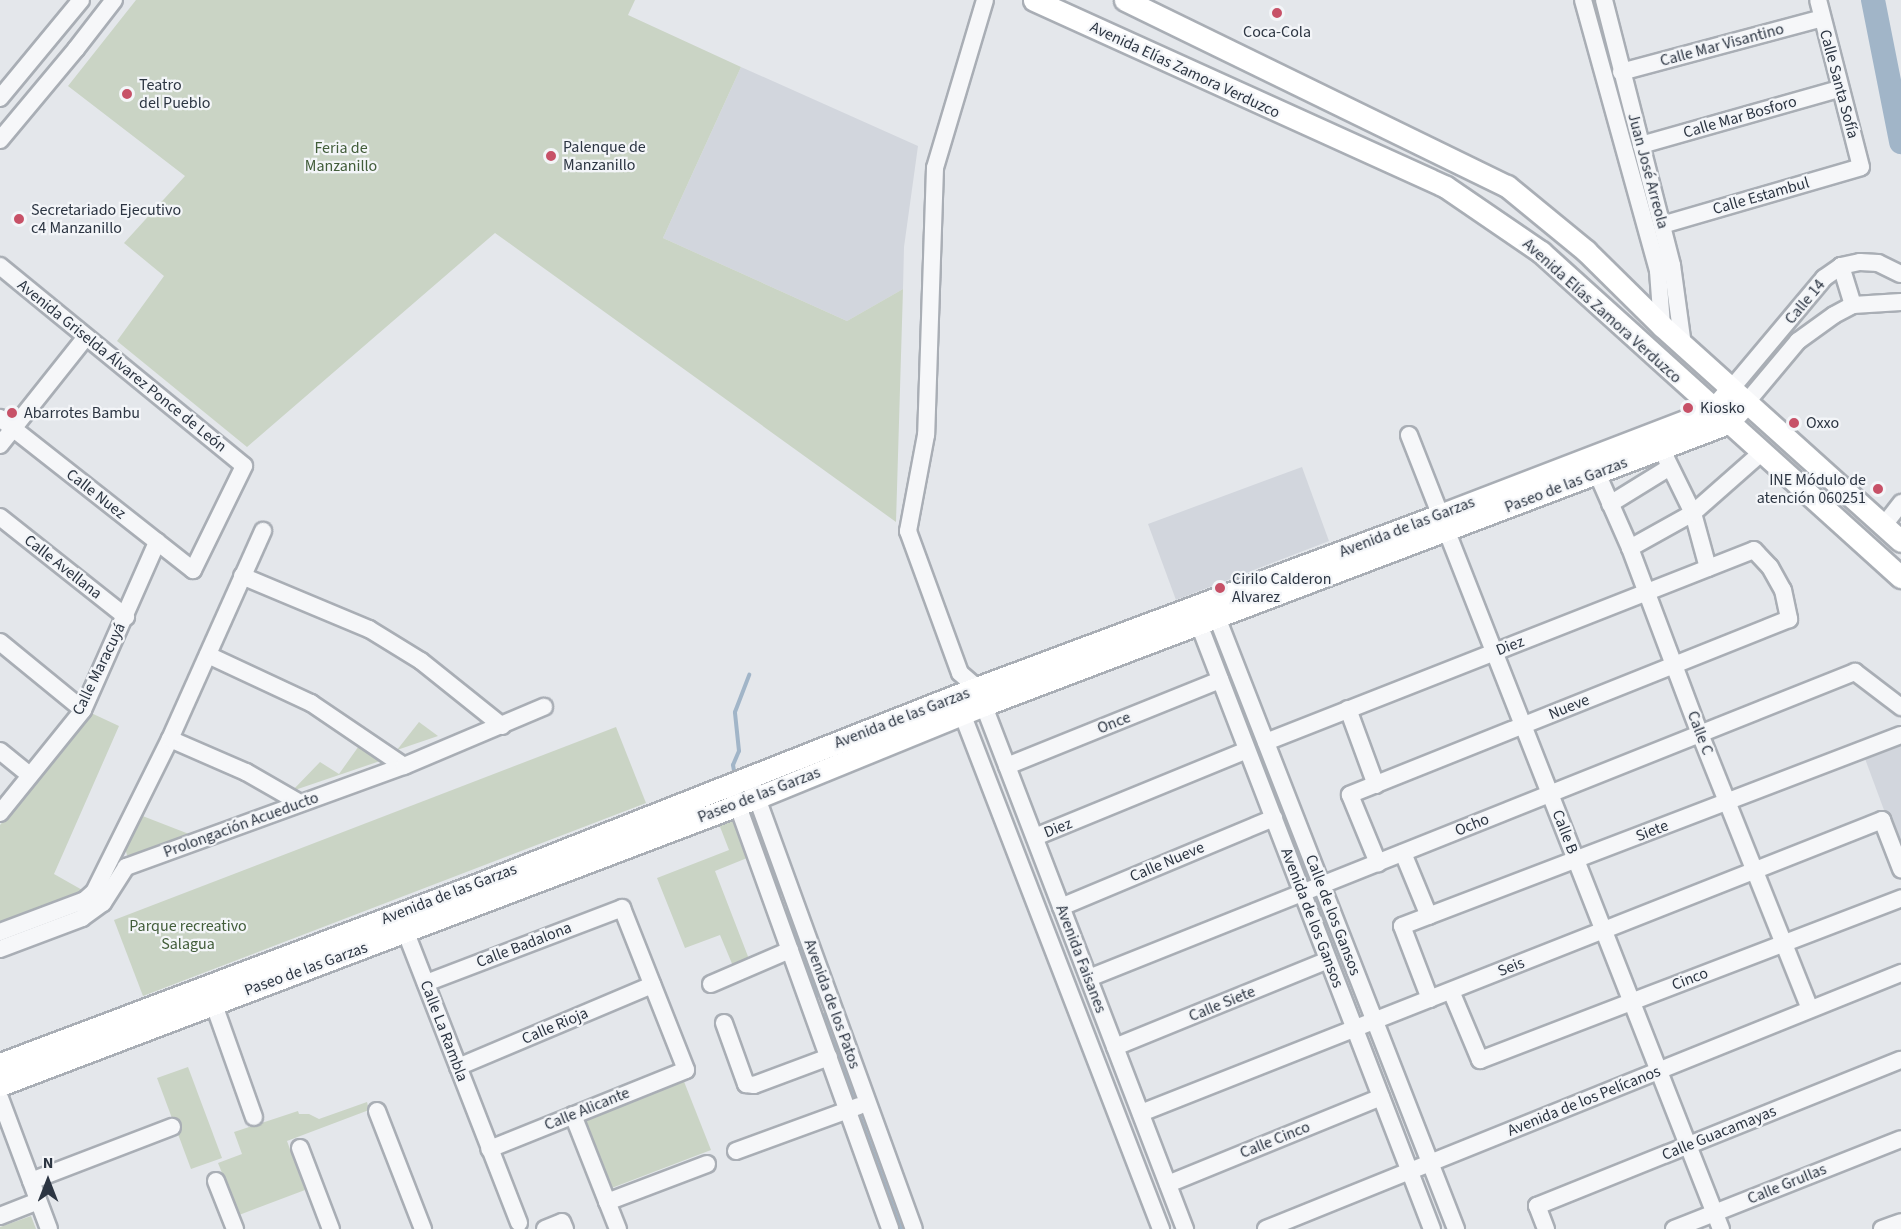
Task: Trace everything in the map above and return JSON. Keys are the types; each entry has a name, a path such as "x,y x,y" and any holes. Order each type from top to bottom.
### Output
{"main road":[{"name":"Avenida Elías Zamora Verduzco","path":"1034,0 1446,187 1541,252 1901,577"},
{"name":"Avenida Elías Zamora Verduzco","path":"1125,0 1507,186 1586,251 1662,326 1901,541"},
{"name":"Paseo de las Garzas","path":"1593,466 1661,448 1720,416 1739,396"},
{"name":"Avenida de las Garzas","path":"0,1064 402,923 981,696 1444,523 1720,416"},
{"name":"Paseo de las Garzas","path":"0,1085 213,1002 402,923"}],"street":[{"path":"0,98 81,0"},
{"path":"0,140 76,50 114,0"},
{"path":"981,696 960,673 908,531 926,435 935,168 985,0"},
{"name":"Juan José Arreola","path":"1583,0 1658,271 1662,326"},
{"name":"Juan José Arreola","path":"1604,0 1672,265 1683,345"},
{"name":"Calle Santa Sofía","path":"1818,0 1839,89 1861,167"},
{"name":"Calle Mar Visantino","path":"1622,72 1822,18"},
{"name":"Calle Mar Bosforo","path":"1641,145 1839,89"},
{"name":"Calle Estambul","path":"1662,225 1861,167"},
{"name":"Calle 14","path":"1739,396 1778,335 1824,278 1841,266 1860,262 1878,263 1901,274"},
{"name":"Avenida Griselda Álvarez Ponce de León","path":"0,266 244,466 193,570"},
{"path":"1841,266 1853,305"},
{"name":"Calle 14","path":"1739,396 1798,341 1834,315 1853,305 1901,302"},
{"path":"0,445 7,423 86,337"},
{"name":"Calle Nuez","path":"7,423 193,570"},
{"name":"Calle B","path":"1409,435 1718,1221"},
{"path":"1661,448 1693,513 1708,568"},
{"path":"1630,548 1693,513 1761,453"},
{"name":"Calle C","path":"1593,466 1630,548 1645,593 1700,734 1782,944 1810,1009"},
{"path":"1610,504 1670,467"},
{"path":"1884,525 1901,502"},
{"name":"Calle Avellana","path":"0,517 126,617"},
{"name":"Prolongación Acueducto","path":"0,932 54,920 82,918 103,903 106,885 263,531"},
{"name":"Calle Maracuyá","path":"0,813 83,710 158,542"},
{"name":"Diez","path":"1266,742 1754,550 1770,567 1783,590 1789,619"},
{"path":"242,576 369,629 421,661 502,726"},
{"name":"Avenida de los Gansos","path":"1205,612 1220,680 1432,1229"},
{"name":"Calle de los Gansos","path":"1205,612 1266,742 1456,1229"},
{"name":"Nueve","path":"1378,863 1350,795 1789,619"},
{"path":"0,642 83,710"},
{"path":"208,655 311,703 404,766"},
{"name":"Ocho","path":"1089,978 1855,672 1901,707"},
{"path":"958,705 960,673"},
{"name":"Once","path":"1007,766 1220,680"},
{"name":"Avenida Faisanes","path":"981,696 1185,1229"},
{"name":"Avenida Faisanes","path":"958,705 1161,1229"},
{"name":"Prolongación Acueducto","path":"106,885 126,867 404,766 502,726 544,706"},
{"path":"1348,709 1376,785"},
{"name":"Siete","path":"1430,999 1402,926 1901,735"},
{"path":"170,739 246,772 300,803"},
{"name":"Diez","path":"1035,837 1248,750"},
{"path":"0,751 30,775"},
{"name":"Avenida de los Patos","path":"743,791 790,950 890,1229"},
{"name":"Avenida de los Patos","path":"743,791 868,1103 914,1229"},
{"name":"Calle Nueve","path":"1061,906 1274,818"},
{"name":"Seis","path":"1141,1113 1882,820 1901,869"},
{"path":"1403,853 1428,916"},
{"name":"Cinco","path":"1451,991 1480,1060 1901,898"},
{"name":"Calle Badalona","path":"426,983 622,908 652,985"},
{"name":"Prolongación Acueducto","path":"0,949 54,920"},
{"name":"Calle La Rambla","path":"402,923 519,1222"},
{"path":"711,984 790,950"},
{"name":"Calle Siete","path":"1115,1047 1328,960"},
{"name":"Avenida de los Pelícanos","path":"1266,1229 1810,1009 1900,976"},
{"name":"Calle Rioja","path":"458,1067 652,985"},
{"name":"Calle Alicante","path":"489,1149 686,1070 652,985"},
{"path":"213,1002 254,1117"},
{"path":"724,1023 746,1084 754,1085 829,1057"},
{"name":"Calle Guacamayas","path":"1546,1229 1537,1206 1901,1060"},
{"name":"Calle Cinco","path":"1168,1184 1381,1097"},
{"path":"0,1098 49,1229"},
{"path":"736,1151 868,1103"},
{"path":"377,1111 423,1229"},
{"path":"573,1115 618,1229"},
{"path":"0,1205 172,1127"},
{"name":"Calle Grullas","path":"1674,1229 1718,1221 1901,1139"},
{"path":"300,1148 331,1229"},
{"path":"608,1202 707,1164"},
{"path":"216,1181 235,1229"},
{"path":"0,1216 35,1191"},
{"path":"545,1229 562,1222 564,1229"},
{"path":"1882,1229 1901,1222"}],"shaded area":[{"path":"741,67 918,146 904,247 903,289 847,321 663,238"},
{"path":"1302,467 1329,541 1176,600 1148,524"},
{"path":"1901,742 1901,856 1864,756"}],"green space":[{"name":"Feria de Manzanillo","path":"136,0 635,0 628,15 741,67 663,238 847,321 903,289 896,522 495,233 247,447 117,341 164,276 124,243 185,176 68,86"},
{"path":"89,712 119,726 54,874 84,891 0,924 0,825"},
{"path":"419,722 438,736 397,750"},
{"name":"Parque recreativo Salagua","path":"616,727 646,803 143,996 114,920"},
{"path":"361,743 383,760 292,791 320,762 339,774"},
{"path":"735,812 752,856 715,871 749,959 733,966 720,935 685,948 657,878 729,850 717,819"},
{"path":"140,815 189,834 135,857 127,855 125,848"},
{"path":"188,1067 222,1158 191,1169 157,1078"},
{"path":"683,1079 711,1150 609,1189 581,1119"},
{"path":"367,1102 369,1110 287,1141 305,1190 239,1215 218,1163 242,1154 234,1132 298,1111 299,1114 309,1114 319,1119"},
{"path":"31,1216 36,1229 0,1229 0,1227"}],"waterway":[{"path":"1873,0 1901,142"},
{"path":"734,771 733,765 739,751 735,712 749,675"},
{"path":"749,809 779,893"},
{"path":"786,911 817,997"},
{"path":"823,1015 853,1097"},
{"path":"860,1117 901,1229"}],"place":[{"name":"Coca-Cola","path":"1277,13"},
{"name":"Teatro del Pueblo","path":"127,94"},
{"name":"Palenque de Manzanillo","path":"551,156"},
{"name":"Secretariado Ejecutivo c4 Manzanillo","path":"19,219"},
{"name":"Kiosko","path":"1688,408"},
{"name":"Abarrotes Bambu","path":"12,413"},
{"name":"Oxxo","path":"1794,423"},
{"name":"INE Módulo de atención 060251","path":"1878,489"},
{"name":"Cirilo Calderon Alvarez","path":"1220,588"}]}
